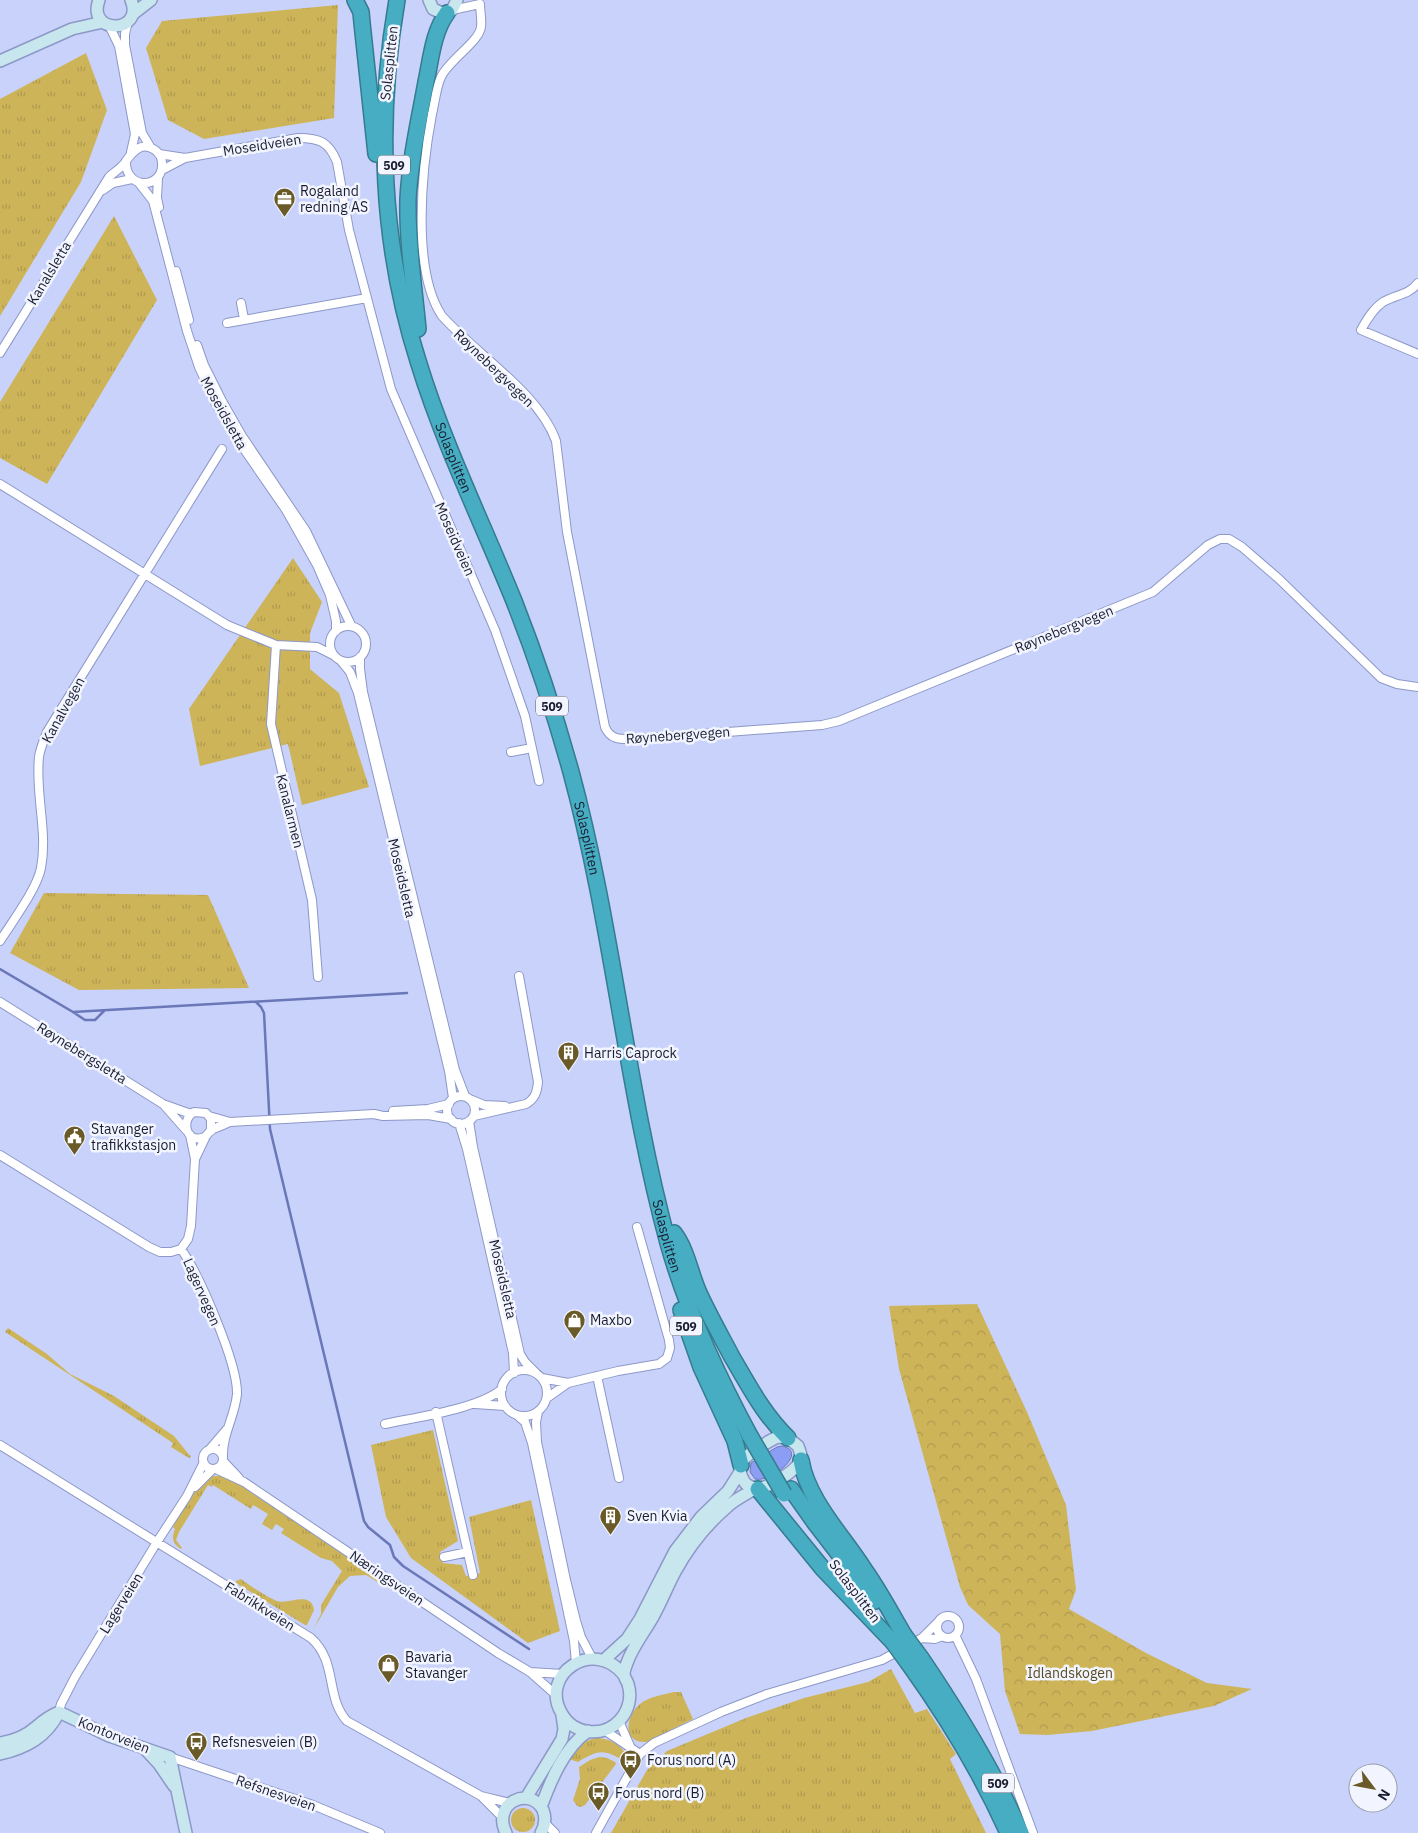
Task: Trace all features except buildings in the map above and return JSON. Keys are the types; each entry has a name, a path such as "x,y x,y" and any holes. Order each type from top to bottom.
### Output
{"highway":[{"name":"509","path":"355,0 360,12 382,201 390,237"},
{"name":"Solasplitten","path":"397,0 388,60 384,117 385,168 390,237 403,305 421,370 447,441 514,602 554,711 571,774 593,870 653,1180 669,1246 691,1312 712,1362 788,1491 808,1530 898,1638"},
{"name":"Solasplitten","path":"405,0 394,86 394,160 400,235 418,329 441,401 541,646 580,772 602,868 656,1153 674,1233 700,1310 753,1434"},
{"name":"509","path":"418,329 412,273 408,201 410,182 418,127 437,30 452,8"},
{"name":"509","path":"653,1180 652,1193 672,1281 691,1341 722,1416 735,1441 740,1468"},
{"name":"509","path":"674,1233 682,1243 694,1282 714,1324 756,1397 771,1420 788,1438"},
{"name":"509","path":"801,1460 805,1478 815,1496 865,1569 898,1638 971,1735 1005,1797 1021,1833"},
{"name":"509","path":"757,1488 823,1569 898,1638"},
{"name":"509","path":"915,1661 933,1696 972,1761 1008,1833"}],"street":[{"path":"131,0 134,8 125,34 125,45 142,133 150,148"},
{"path":"0,61 72,29 106,24 119,26 151,0"},
{"path":"472,0 480,4"},
{"path":"427,2 437,12 480,4"},
{"path":"98,3 98,14 119,46 135,134 131,152 126,161 126,168 136,181"},
{"path":"72,29 98,3"},
{"name":"Røynebergvegen","path":"480,4 480,31 474,40 453,60 441,77 429,130 422,186 424,250 428,278 433,300 442,316 525,395 544,419 556,441 567,532 603,718 610,736 621,740 822,725 839,721 1152,592 1192,558 1220,539 1229,539 1242,547 1311,609 1381,678 1397,684 1418,688"},
{"name":"Moseidveien","path":"185,158 298,138 316,139 325,143 333,152 337,162 349,230 391,389 495,630 525,716 539,781"},
{"path":"131,152 137,148 144,147 150,148 159,154 185,158"},
{"path":"159,154 162,159 160,174"},
{"path":"97,194 113,183 152,182 160,174 185,158"},
{"name":"Kanalsletta","path":"0,353 97,194 109,177 126,161"},
{"name":"Moseidsletta","path":"160,174 157,198 192,329 204,365 242,436 306,531 351,625"},
{"name":"Moseidsletta","path":"136,181 153,201 187,331 199,367 216,404 286,510 317,565 330,595 336,621 333,634"},
{"path":"1418,283 1412,290 1384,301 1367,318 1361,330 1418,354"},
{"path":"227,323 367,298"},
{"path":"241,303 244,319"},
{"path":"144,573 222,449"},
{"path":"0,484 227,625 276,645 308,647 317,647 341,661 351,662 360,657 365,648 365,638 360,630 351,625 340,626 317,646 308,647"},
{"name":"Kanalvegen","path":"0,941 35,884 41,869 43,840 38,770 42,743 144,573"},
{"path":"333,634 329,646 333,655"},
{"name":"Kanalarmen","path":"276,645 271,724 312,900 318,977"},
{"name":"Moseidsletta","path":"360,657 363,692 412,896 455,1070 468,1098"},
{"name":"Moseidsletta","path":"341,661 350,672 358,693 449,1071 451,1101"},
{"path":"511,752 532,748"},
{"path":"374,1114 383,1116 428,1115 451,1119 459,1123 531,1101 537,1091 538,1082 519,976"},
{"name":"Røynebergsletta","path":"0,1002 163,1104 191,1114"},
{"path":"230,1122 197,1138 188,1132 186,1121 191,1114 202,1112 230,1122 374,1114 428,1109 451,1101 459,1096 484,1105 515,1107"},
{"path":"468,1098 475,1108 471,1118"},
{"path":"451,1101 447,1111 451,1119"},
{"name":"Røynebergsletta","path":"163,1104 188,1132"},
{"path":"208,1134 212,1123 209,1116"},
{"name":"Moseidsletta","path":"471,1118 475,1157 520,1354 525,1362 539,1375"},
{"name":"Moseidsletta","path":"459,1123 467,1149 513,1353 514,1373"},
{"name":"Lagervegen","path":"188,1132 195,1159 191,1226 188,1239 181,1249 194,1268 233,1367 237,1391 234,1412 223,1444 223,1459"},
{"name":"Lagervegen","path":"195,1159 208,1134"},
{"path":"0,1155 148,1247 165,1252 181,1249"},
{"path":"547,1398 568,1383 660,1364 667,1358 670,1348 669,1340 637,1227"},
{"path":"385,1424 473,1404 494,1395 502,1388 508,1376 521,1370 568,1383"},
{"path":"518,1416 532,1415 544,1406 548,1391 539,1375"},
{"path":"597,1376 620,1478"},
{"path":"502,1388 502,1401 511,1412 525,1422 532,1443 574,1641 576,1663"},
{"path":"473,1404 505,1406"},
{"path":"436,1412 473,1575"},
{"path":"538,1412 536,1422 537,1442 566,1580 578,1629 592,1658"},
{"path":"718,1500 729,1483 734,1464 731,1442 722,1416"},
{"name":"Lagervegen","path":"209,1450 230,1425"},
{"path":"604,1660 627,1639 640,1619 675,1551 700,1518 728,1491 748,1454 773,1438 788,1438 798,1446 801,1460 792,1471 770,1485 757,1488 728,1505 696,1540 675,1572 656,1612 636,1645 628,1660 624,1675"},
{"name":"Fabrikkveien","path":"0,1444 317,1643 326,1658 339,1710 352,1724 481,1796 510,1803"},
{"path":"209,1450 217,1450 223,1459 221,1466 214,1470 207,1468 203,1464 203,1457 209,1450"},
{"name":"Næringsveien","path":"223,1459 244,1482"},
{"name":"Lagerveien","path":"0,1754 35,1741 51,1727 75,1677 187,1496 203,1464"},
{"path":"740,1468 746,1484 757,1488"},
{"name":"Næringsveien","path":"214,1470 244,1482 498,1653 530,1672 556,1695"},
{"name":"Lagerveien","path":"187,1496 214,1470"},
{"path":"444,1557 468,1552"},
{"path":"596,1833 640,1754 660,1739 721,1712 791,1686 870,1664 922,1638 939,1619 946,1615 954,1617 960,1626 955,1636 949,1638 942,1636 937,1629 937,1623"},
{"path":"922,1638 935,1639 942,1636"},
{"path":"955,1636 976,1679 1032,1833"},
{"path":"526,1798 562,1739 564,1729 556,1695 559,1680 563,1674 576,1663 592,1658 604,1660 615,1666 624,1675 630,1696 626,1710 620,1720 604,1730 588,1732 576,1727 561,1714"},
{"name":"Næringsveien","path":"530,1672 563,1674"},
{"path":"0,1744 20,1737 49,1716 59,1712"},
{"name":"Kontorveien","path":"59,1712 109,1736 170,1756"},
{"path":"620,1720 630,1746"},
{"path":"604,1730 640,1754"},
{"path":"541,1807 549,1786 572,1745 588,1732"},
{"path":"145,1748 159,1764 175,1788"},
{"path":"170,1756 175,1788 186,1833"},
{"name":"Refsnesveien","path":"170,1756 312,1805 380,1833"},
{"name":"Fabrikkveien","path":"481,1796 502,1817"},
{"path":"506,1833 502,1826 504,1809 510,1803 526,1798 534,1801 541,1807 544,1814 543,1828 555,1833"}],"green space":[{"path":"338,5 334,118 204,139 168,120 146,48 162,21"},
{"path":"86,53 107,110 81,182 0,316 0,99"},
{"path":"114,216 157,300 47,484 0,458 0,402"},
{"path":"293,558 322,602 310,633 310,669 339,693 369,787 302,805 288,744 200,766 189,709"},
{"path":"44,893 208,895 249,988 79,990 10,953"},
{"name":"Idlandskogen","path":"977,1304 1027,1412 1066,1505 1076,1590 1069,1609 1146,1653 1207,1683 1252,1689 1214,1706 1092,1731 1047,1735 1020,1734 1005,1691 1000,1634 968,1605 960,1587 899,1369 889,1306"},
{"path":"8,1328 47,1354 70,1374 114,1396 174,1436 191,1457 189,1458 171,1447 173,1443 5,1332"},
{"path":"433,1430 458,1541 440,1552 443,1563 462,1565 466,1576 480,1573 469,1517 531,1500 560,1631 528,1643 411,1558 386,1517 371,1445"},
{"path":"213,1476 224,1476 234,1481 388,1584 390,1589 366,1575 350,1576 338,1587 313,1630 321,1614 321,1605 342,1571 332,1561 321,1558 281,1533 284,1529 276,1524 272,1530 262,1524 268,1514 253,1505 251,1509 213,1485 212,1487 208,1485 179,1532 176,1540 181,1549 174,1540 175,1529 173,1527 194,1491"},
{"path":"241,1579 277,1601 304,1599 309,1601 314,1610 307,1625 236,1583 236,1581"},
{"path":"891,1669 915,1713 927,1709 956,1754 950,1759 986,1833 611,1833 647,1770 667,1751 746,1718 804,1698 868,1682"},
{"path":"681,1692 693,1719 647,1742 633,1738 628,1728 635,1709 648,1699"},
{"path":"594,1738 606,1739 621,1747 628,1763 603,1752 593,1754 578,1762 569,1759 582,1743"},
{"path":"599,1757 607,1758 616,1764 585,1805 577,1806 573,1800 580,1779 579,1767"},
{"path":"523,1808 532,1811 535,1820 532,1829 523,1832 514,1829 511,1820 514,1811"}],"water":[{"path":"782,1446 789,1449 792,1454 790,1460 778,1472 762,1479 755,1479 750,1472 751,1463 777,1447"}],"waterway":[{"path":"0,969 73,1012 407,993"},
{"path":"256,1002 264,1013 270,1129 364,1521 368,1527 390,1545 394,1557 403,1566 529,1649"},
{"path":"73,1012 85,1020 95,1020 104,1011"}],"place":[{"name":"Rogaland redning AS","path":"284,218"},
{"name":"Harris Caprock","path":"568,1072"},
{"name":"Stavanger trafikkstasjon","path":"75,1156"},
{"name":"Maxbo","path":"574,1339"},
{"name":"Sven Kvia","path":"611,1535"},
{"name":"Bavaria Stavanger","path":"389,1684"},
{"name":"Refsnesveien (B)","path":"196,1761"},
{"name":"Forus nord (A)","path":"631,1779"},
{"name":"Forus nord (B)","path":"599,1812"}]}
